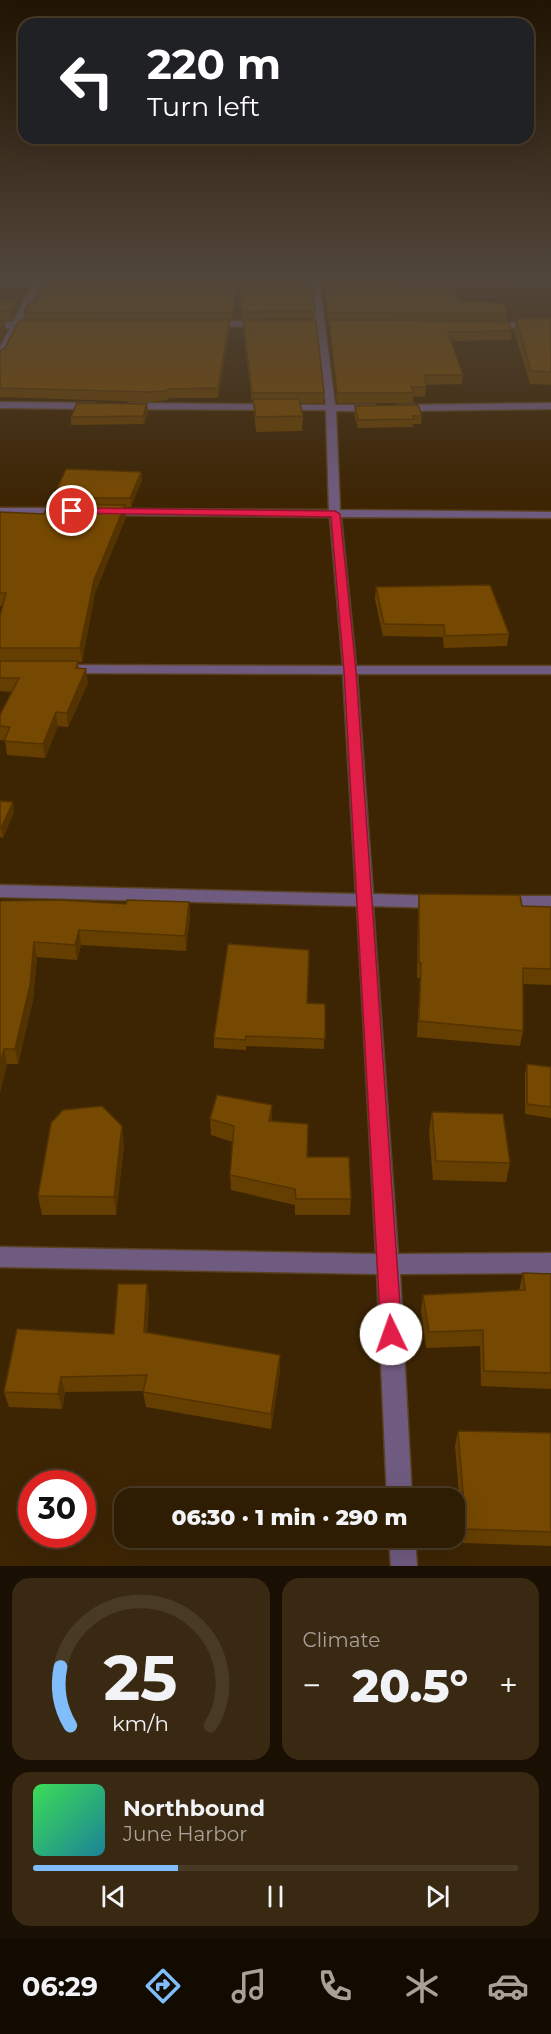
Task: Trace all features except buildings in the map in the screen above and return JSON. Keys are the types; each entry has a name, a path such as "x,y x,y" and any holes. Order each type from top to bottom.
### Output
{"street":[{"path":"325,352 335,514 350,671 388,1264 399,1488"},
{"path":"0,405 106,406"},
{"path":"118,406 330,409 551,406"},
{"path":"0,511 72,511"},
{"path":"96,512 551,515"},
{"path":"47,668 551,670"},
{"path":"0,891 364,902 457,902"},
{"path":"481,902 551,902"},
{"path":"0,1257 388,1264 551,1263"},
{"path":"403,1548 404,1566"}],"route":[{"path":"72,511 335,514 350,671 391,1334"}]}
